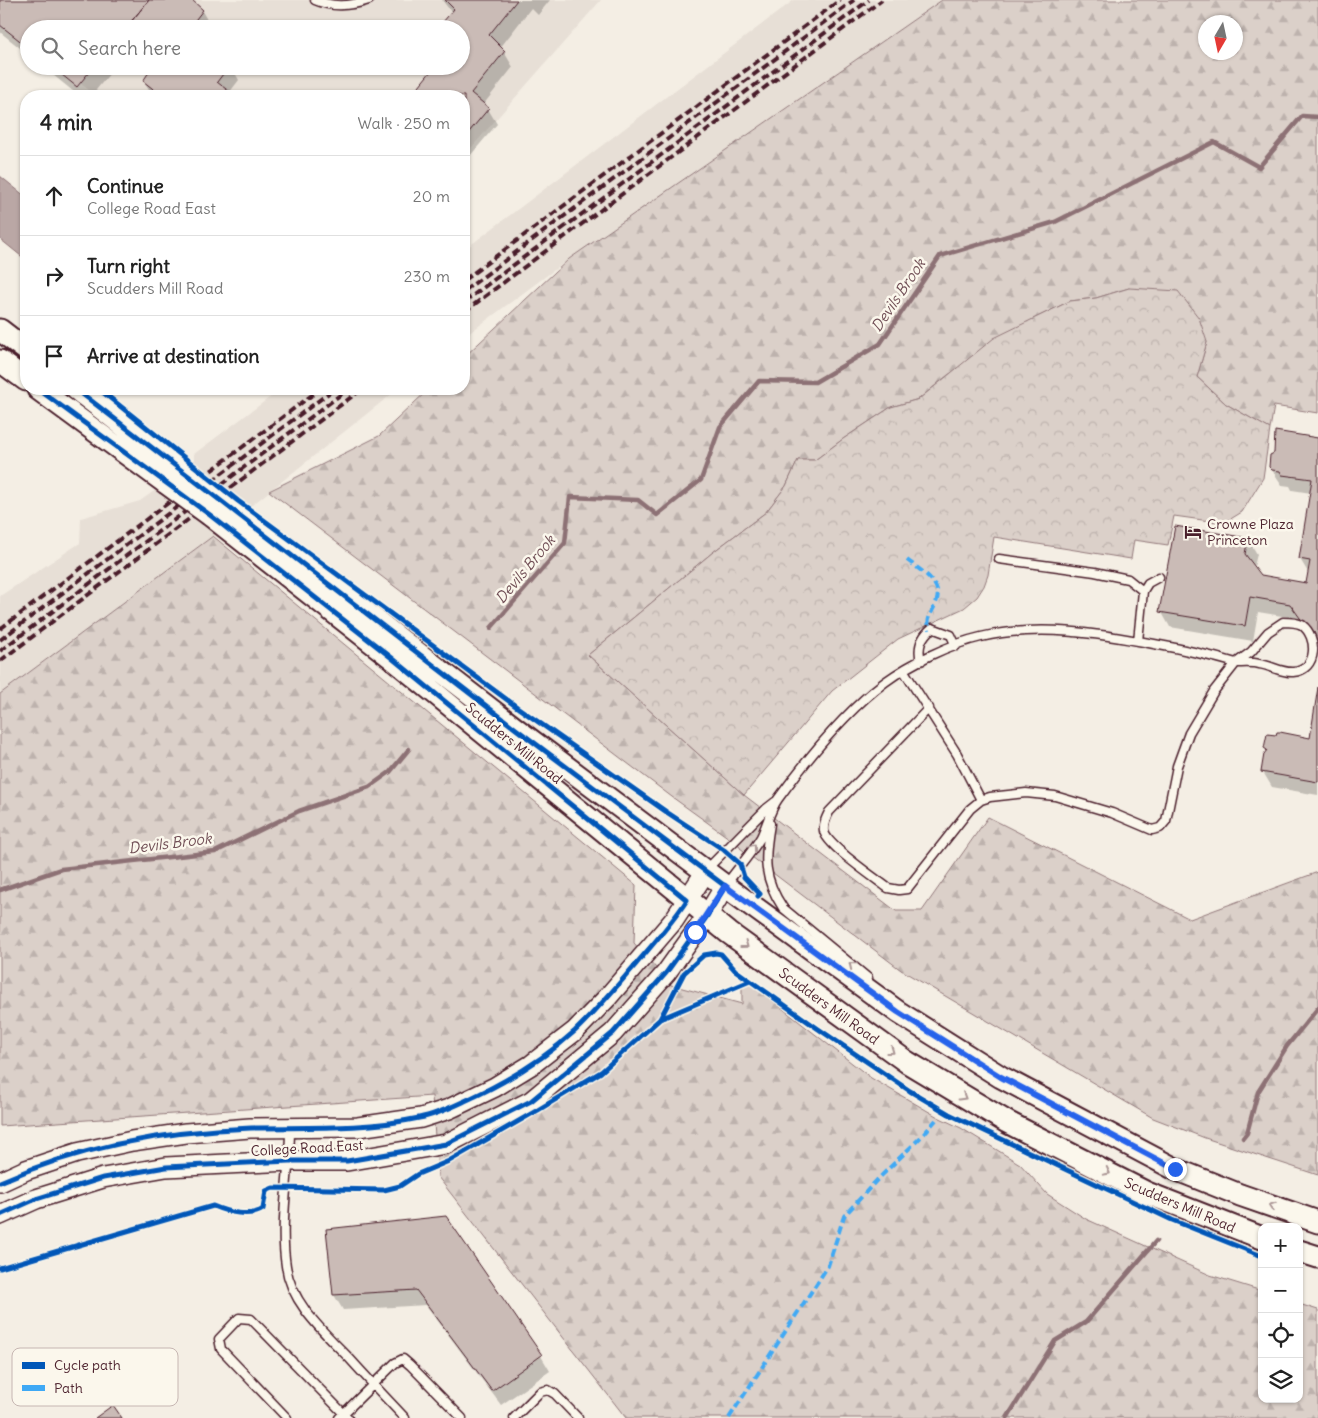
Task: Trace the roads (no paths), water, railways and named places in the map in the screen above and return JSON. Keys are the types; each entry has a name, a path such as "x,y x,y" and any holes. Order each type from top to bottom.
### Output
{"main road":[{"path":"0,330 20,345"},
{"path":"0,361 20,376"},
{"name":"Scudders Mill Road","path":"47,395 174,476"},
{"name":"Scudders Mill Road","path":"83,395 174,476 217,509 508,723 725,886 1001,1077 1175,1169 1240,1195 1318,1222"},
{"name":"Scudders Mill Road","path":"217,509 392,658 687,900 907,1062 1007,1122 1146,1193 1258,1236"},
{"path":"1303,1252 1318,1257"}],"street":[{"name":"College Road East","path":"0,1182 26,1170 77,1153 132,1141 186,1133 250,1128 358,1127 421,1118 449,1109 495,1087 531,1065 574,1031 607,998 674,920 706,871"},
{"name":"College Road East","path":"0,1215 36,1199 103,1178 166,1167 290,1161 347,1161 446,1144 531,1101 613,1033 666,973 707,916 725,886"}],"lane":[{"path":"315,0 339,6 357,4 369,0"},
{"path":"999,558 1095,572 1128,579 1143,591"},
{"path":"1138,641 1143,591 1148,583 1159,577"},
{"path":"725,886 760,837 777,801 819,747 863,699 904,670 956,646 981,637 1020,632 1061,631 1104,635 1138,641 1207,654 1236,663 1259,664 1293,672 1304,669 1312,660 1316,650 1314,639 1303,626 1293,622 1283,622 1268,632 1251,652 1236,663 1214,691 1189,733 1177,766 1166,821 1160,828 1152,830 1112,813 1055,796 1026,793 990,797 981,800 966,814 907,889 888,888 831,843 824,832 824,821 829,812 929,708"},
{"path":"921,661 919,654 920,644 924,634 932,628 951,634 956,646"},
{"path":"904,670 957,754 981,800"},
{"path":"706,871 766,809 777,801"},
{"path":"777,801 770,822 765,860 769,882 776,897 784,908 873,982"},
{"path":"290,1128 290,1161 283,1233 286,1268 295,1292 312,1320 405,1418"},
{"path":"287,1418 221,1348 219,1339 239,1318 251,1319 344,1417 395,1363 403,1359 462,1418"},
{"path":"519,1416 540,1392 548,1390 556,1394 578,1418"}],"waterway":[{"name":"Devils Brook","path":"491,628 565,543 570,497 638,500 657,515 701,480 720,427 759,381 815,382 880,344 940,256 1055,222 1214,142 1259,167 1302,116 1318,117"},
{"name":"Devils Brook","path":"0,890 61,869 215,852 299,811 369,787 390,772 409,749"},
{"path":"1243,1138 1247,1133 1258,1092 1287,1046 1318,1008"},
{"path":"1007,1418 1055,1341 1086,1322 1156,1241"}],"railway":[{"path":"470,276 840,0"},
{"path":"470,287 854,0"},
{"path":"470,298 869,0"},
{"path":"470,308 882,0"},
{"path":"0,629 312,395"},
{"path":"0,640 326,395"},
{"path":"0,651 340,395"},
{"path":"0,661 354,395"}],"place":[{"name":"Crowne Plaza Princeton","path":"1193,532"}]}
